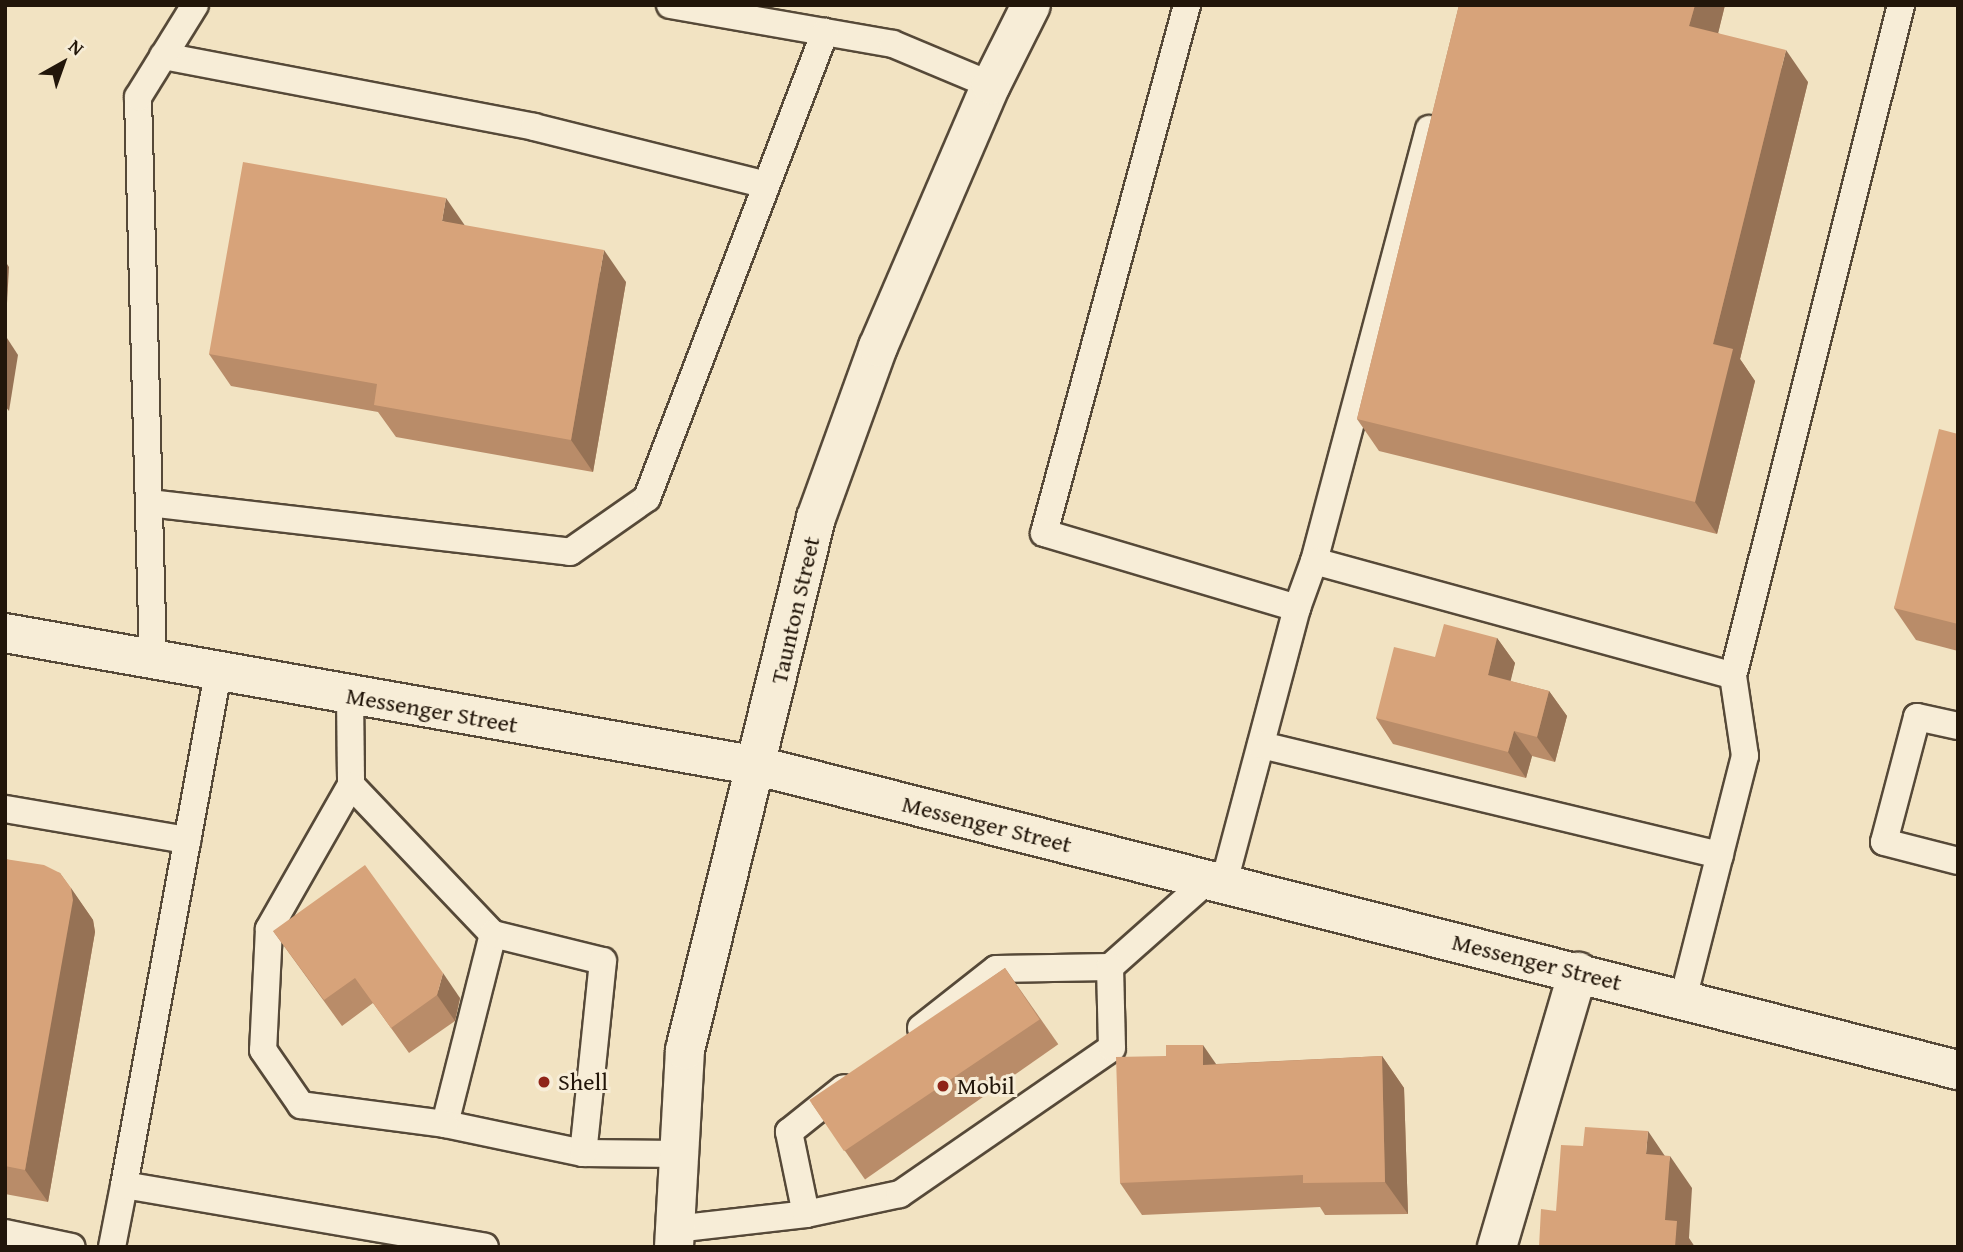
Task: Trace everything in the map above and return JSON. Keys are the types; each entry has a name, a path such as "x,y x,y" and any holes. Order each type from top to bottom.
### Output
{"main road":[{"name":"Taunton Street","path":"674,1238 685,1050 758,766 816,518 878,347 990,85 1031,5"},
{"name":"Messenger Street","path":"5,633 218,673 758,766 1958,1070"},
{"path":"1497,1247 1578,972"}],"lane":[{"path":"153,660 138,97 195,5"},
{"path":"670,5 893,44 990,85"},
{"path":"1187,5 1044,533 1297,608"},
{"path":"1683,999 1745,756 1733,676 1900,5"},
{"path":"149,503 570,552 647,498 825,32"},
{"path":"163,56 534,127 766,185"},
{"path":"898,1046 996,970 1110,967 1216,881 1261,745 1297,608 1314,561 1437,98"},
{"path":"1314,561 1733,676"},
{"path":"112,1247 218,673"},
{"path":"350,696 351,785 269,929 263,1049 301,1105 444,1124 583,1153 679,1154"},
{"path":"1958,726 1917,717 1884,842 1958,861"},
{"path":"1261,745 1720,855"},
{"path":"351,785 494,934 603,961 583,1153"},
{"path":"5,809 187,840"},
{"path":"444,1124 494,934"},
{"path":"674,1238 900,1194 1112,1048 1110,967"},
{"path":"806,1214 789,1132 865,1072"},
{"path":"124,1185 485,1247"},
{"path":"5,1233 72,1247"}],"building":[{"path":"1459,5 1695,5 1689,26 1786,50 1713,344 1733,349 1695,502 1357,419"},
{"path":"243,162 446,198 442,221 604,250 571,440 374,405 377,384 209,354"},
{"path":"1939,429 1958,434 1958,624 1894,608"},
{"path":"1444,624 1497,638 1488,675 1549,691 1537,737 1514,731 1508,752 1376,718 1394,647 1435,657"},
{"path":"5,859 44,865 60,873 71,888 73,900 25,1170 5,1166"},
{"path":"365,865 443,973 437,995 391,1028 355,978 324,1000 273,931"},
{"path":"1005,968 1040,1019 844,1151 809,1100"},
{"path":"1166,1045 1203,1045 1203,1065 1382,1056 1385,1182 1303,1183 1303,1175 1120,1183 1116,1057 1166,1056"},
{"path":"1585,1127 1648,1131 1646,1154 1670,1156 1665,1220 1677,1221 1675,1247 1539,1247 1541,1209 1556,1211 1561,1145 1583,1146"}],"place":[{"name":"Shell","path":"544,1082"},
{"name":"Mobil","path":"943,1086"}]}
